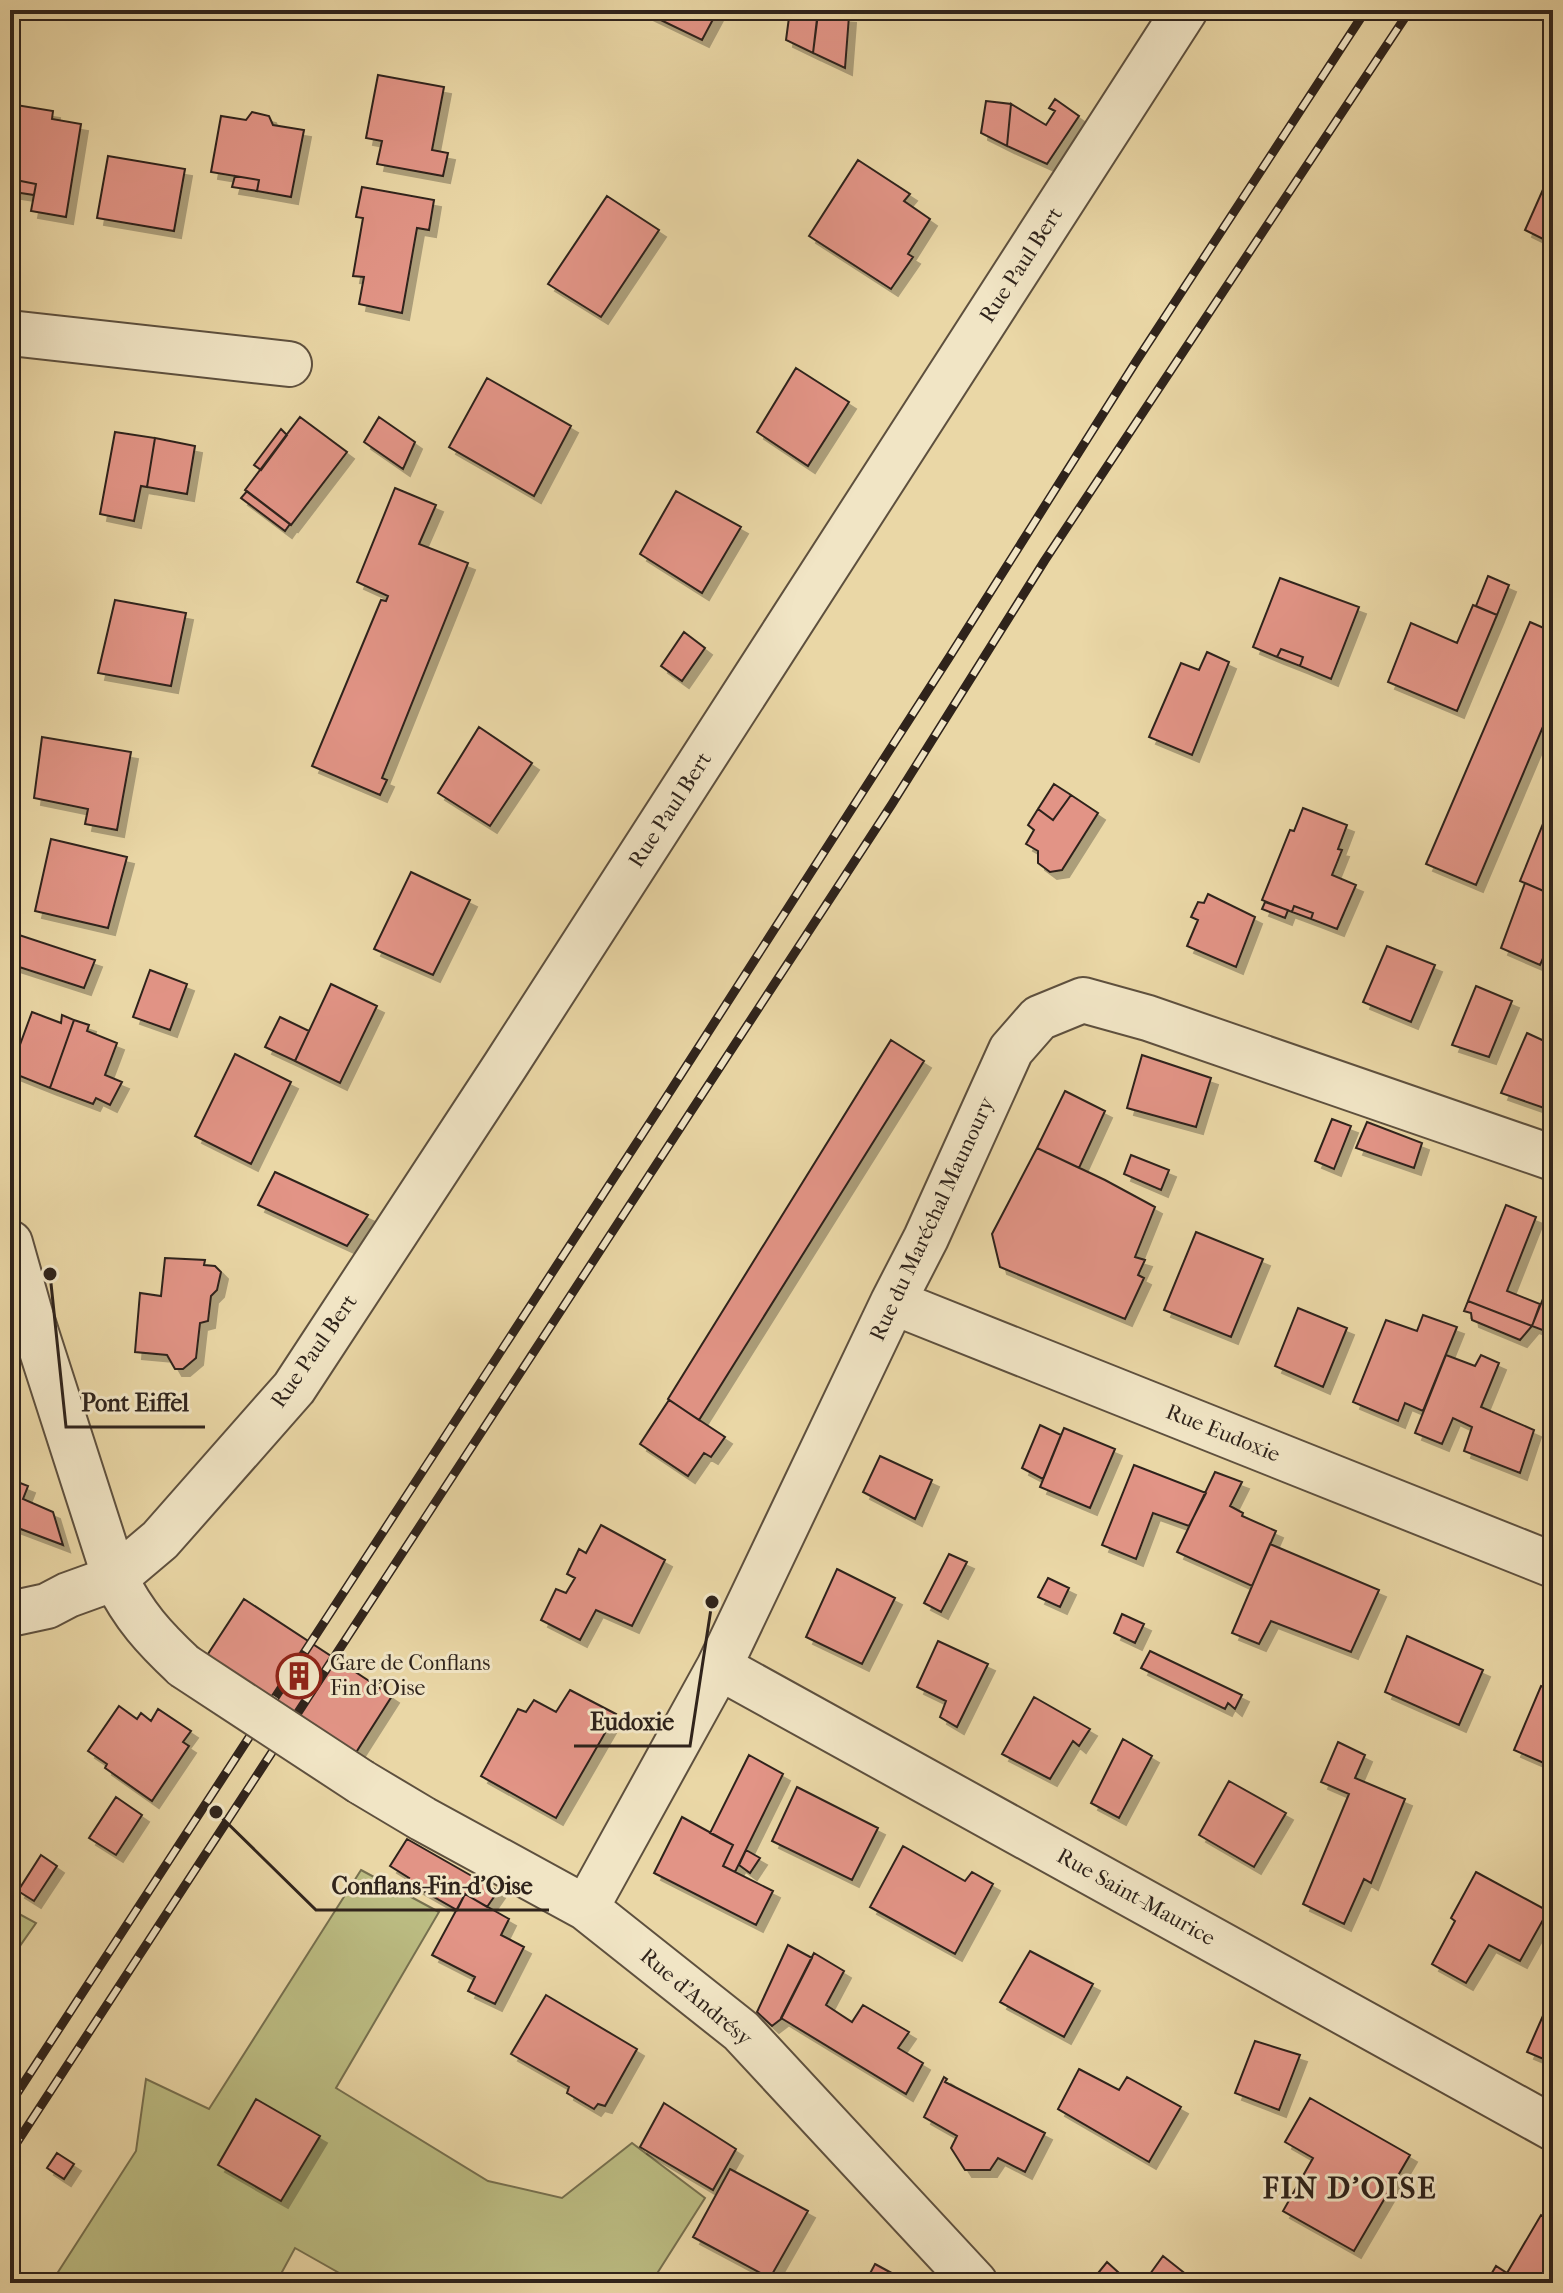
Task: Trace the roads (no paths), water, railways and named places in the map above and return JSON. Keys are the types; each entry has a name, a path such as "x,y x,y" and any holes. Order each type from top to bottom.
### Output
{"street":[{"name":"Rue Paul Bert","path":"115,1578 160,1540 294,1388 1185,10"},
{"path":"10,333 289,364"},
{"name":"Rue du Maréchal Maunoury","path":"586,1908 719,1667 926,1238 1011,1050 1039,1018 1083,1000 1148,1018 1553,1158"},
{"name":"Rue d'Andrésy","path":"10,1243 35,1331 115,1578 127,1602 151,1634 184,1666 361,1782 586,1908 741,2031 975,2283"},
{"name":"Rue Eudoxie","path":"893,1302 1553,1565"},
{"path":"10,1614 47,1606 115,1578"},
{"name":"Rue Saint-Maurice","path":"719,1667 1553,2128"}],"railway":[{"path":"10,2104 662,1104 1137,360 1366,10"},
{"path":"10,2153 892,804 1045,560 1410,10"}],"place":[{"name":"Pont Eiffel","path":"50,1274"},
{"name":"Eudoxie","path":"712,1602"},
{"name":"Gare de Conflans Fin d'Oise","path":"299,1676"},
{"name":"Conflans-Fin-d'Oise","path":"216,1812"}],"district":[{"name":"FIN D'OISE","path":"1350,2188"}]}
